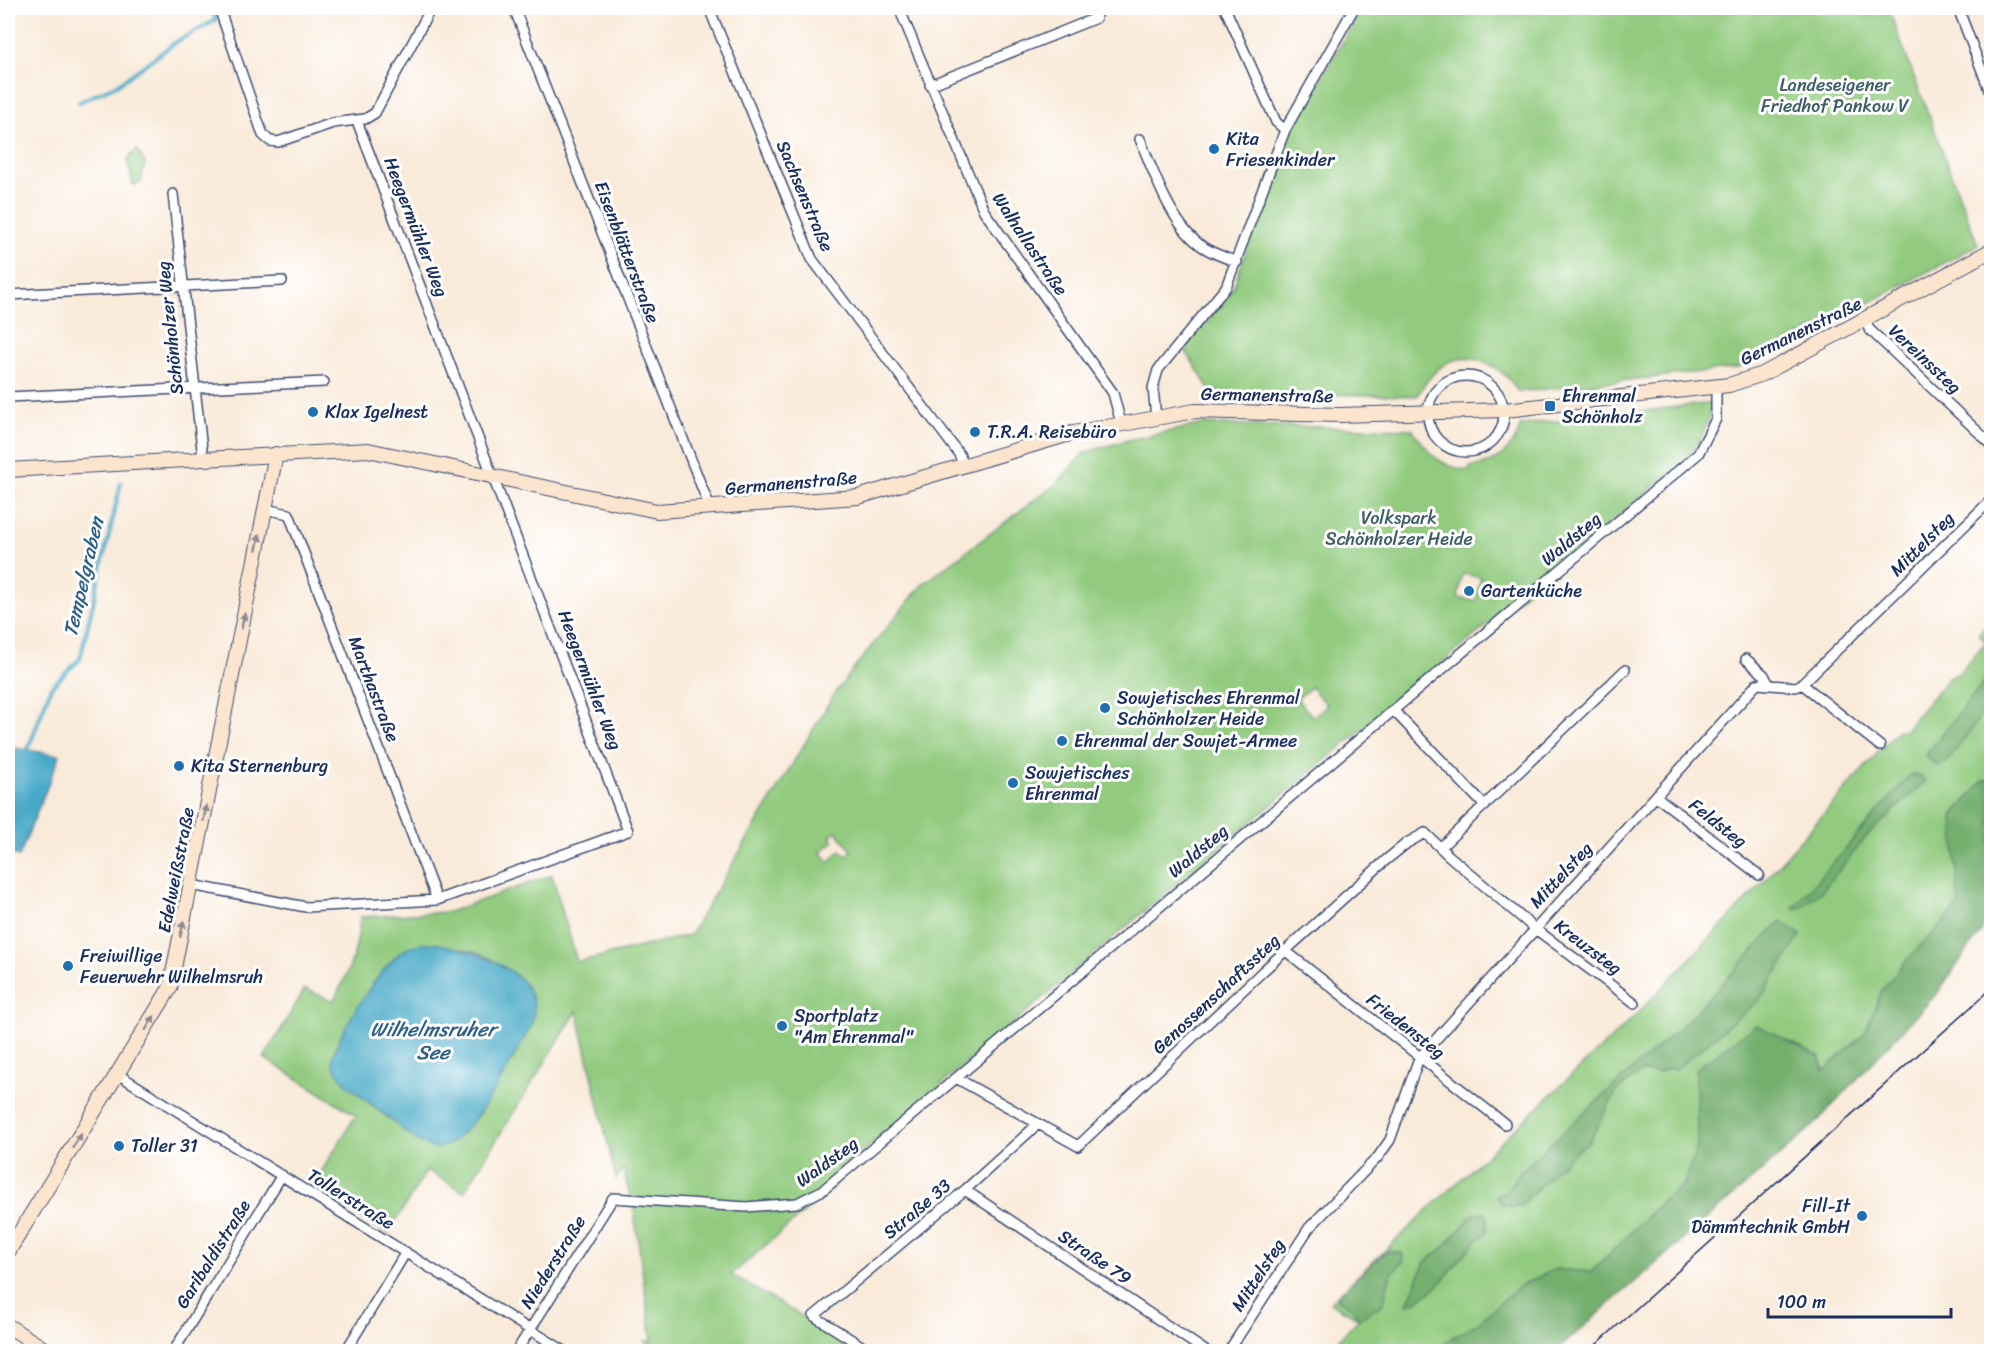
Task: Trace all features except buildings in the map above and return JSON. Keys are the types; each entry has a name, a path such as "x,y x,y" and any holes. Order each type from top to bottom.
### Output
{"main road":[{"name":"Germanenstraße","path":"276,454 368,450 657,511 858,497 1073,433 1195,411 1224,410 1336,415 1428,414 1505,410 1716,387 1763,374 1992,250"},
{"path":"8,470 276,454"},
{"name":"Edelweißstraße","path":"8,1252 170,988 276,454"},
{"path":"8,1326 49,1352"}],"street":[{"path":"219,8 263,135 270,141 278,142 333,123 357,121 375,113 431,8"},
{"name":"Eisenblätterstraße","path":"514,8 710,508"},
{"name":"Sachsenstraße","path":"709,8 812,259 959,454 964,466"},
{"name":"Walhallastraße","path":"899,8 984,212 1113,393 1121,423"},
{"path":"1225,8 1276,122 1286,130"},
{"path":"1156,417 1153,388 1158,370 1212,308 1226,287 1286,130 1354,8"},
{"path":"1958,8 1992,97"},
{"path":"930,85 1096,18"},
{"name":"Heegermühler Weg","path":"191,885 306,908 437,900 628,831 357,121"},
{"path":"1140,139 1158,186 1187,232 1212,252 1237,262"},
{"name":"Schönholzer Weg","path":"173,194 203,458"},
{"path":"8,295 282,281"},
{"name":"Vereinssteg","path":"1865,320 1869,329 1992,445"},
{"path":"1470,375 1481,378 1497,391 1505,410 1504,422 1494,441 1474,452 1462,452 1445,446 1432,432 1428,414 1429,404 1439,387 1448,380 1470,375"},
{"path":"8,397 324,382"},
{"name":"Waldsteg","path":"622,1198 746,1207 783,1205 808,1199 887,1137 1698,454 1716,419 1716,387"},
{"name":"Mittelsteg","path":"1802,684 1992,498"},
{"name":"Marthastraße","path":"264,509 289,514 437,900"},
{"path":"1746,659 1764,675 1768,683 1796,687 1802,684 1880,746"},
{"path":"1441,847 1624,670"},
{"name":"Mittelsteg","path":"1228,1352 1309,1228 1378,1158 1390,1140 1419,1058 1534,928 1657,797 1757,684 1768,683"},
{"path":"1392,710 1485,806"},
{"name":"Feldsteg","path":"1657,797 1759,875"},
{"name":"Genossenschaftssteg","path":"956,1078 1078,1146 1263,971 1407,843 1425,833 1441,847"},
{"name":"Kreuzsteg","path":"1441,847 1534,928 1635,1003"},
{"name":"Friedensteg","path":"1287,952 1505,1124"},
{"name":"Tollerstraße","path":"118,1075 566,1352"},
{"name":"Straße 33","path":"871,1352 814,1316 965,1190 1038,1124"},
{"name":"Garibaldistraße","path":"173,1352 282,1175"},
{"name":"Straße 79","path":"965,1190 1207,1352"},
{"name":"Niederstraße","path":"516,1352 613,1198 622,1198"},
{"path":"345,1352 406,1252"}],"green space":[{"name":"Landeseigener Friedhof Pankow V","path":"1362,8 1888,8 1978,245 1844,316 1811,330 1738,368 1518,392 1505,375 1497,369 1487,363 1466,359 1445,364 1437,370 1417,396 1211,392 1184,348 1233,288 1286,140"},
{"path":"137,149 145,163 141,183 133,185 127,160"},
{"name":"Volkspark Schönholzer Heide","path":"1711,403 1708,421 1701,438 1678,466 1155,902 851,1162 834,1187 731,1275 862,1351 662,1352 644,1341 652,1341 634,1211 623,1169 616,1179 577,1011 464,1192 427,1170 388,1234 312,1187 356,1115 264,1058 305,989 333,1001 352,960 358,939 360,917 449,912 552,875 577,962 690,935 835,693 866,653 922,585 1057,483 1084,453 1128,440 1204,424 1412,429 1441,462 1469,471 1470,467 1488,463 1503,455 1514,442 1521,425","holes":["1462,574 1481,577 1476,601 1458,598","1311,687 1327,705 1313,717 1297,699","836,831 852,851 846,856 841,850 829,862 821,852 834,841 830,836","434,943 475,952 489,958 516,975 534,1005 532,1024 483,1108 463,1133 428,1146 366,1101 334,1068"]},
{"path":"1991,617 1991,917 1937,993 1815,1124 1555,1351 1326,1352 1359,1319 1330,1302 1635,1016 1761,885 1898,730 1904,731 1949,677 1958,674 1986,642 1979,634"},
{"path":"1991,673 1991,703 1946,763 1937,766 1925,756"},
{"path":"1911,774 1922,777 1925,782 1868,835 1821,892 1800,908 1793,908"},
{"path":"1984,780 1991,780 1991,917 1937,993 1815,1124 1556,1351 1429,1351 1475,1325 1520,1286 1555,1269 1591,1272 1661,1202 1684,1184 1697,1147 1696,1069 1756,1025 1819,1056 1824,1071 1865,1033 1882,990 1903,964 1959,906 1953,815"},
{"path":"1781,921 1801,935 1759,1000 1675,1070 1670,1068 1659,1073 1641,1072 1617,1091 1590,1140 1557,1168 1522,1205 1513,1207 1502,1204 1496,1196 1504,1193 1520,1172 1688,1020"},
{"path":"1485,1212 1488,1219 1487,1232 1431,1292 1407,1304 1425,1262 1442,1249 1474,1214"},
{"path":"1387,1251 1402,1253 1404,1260 1390,1276 1383,1304 1359,1319 1352,1308 1337,1299 1340,1293"}],"water":[{"path":"8,747 60,755 19,857 8,851"},
{"name":"Wilhelmsruher See","path":"434,943 468,951 503,966 528,990 533,1005 532,1024 491,1096 463,1132 449,1144 436,1148 408,1134 354,1090 340,1076 332,1061 335,1049 351,1017 386,967 407,948"}],"waterway":[{"path":"79,102 117,85 176,42 216,20 211,8"},
{"name":"Tempelgraben","path":"27,752 51,687 80,659 121,483"}],"tram line":[{"path":"1588,1352 1992,988"}],"place":[{"name":"Kita Friesenkinder","path":"1214,149"},
{"name":"Ehrenmal Schönholz","path":"1550,406"},
{"name":"Klax Igelnest","path":"313,412"},
{"name":"T.R.A. Reisebüro","path":"975,432"},
{"name":"Gartenküche","path":"1469,591"},
{"name":"Sowjetisches Ehrenmal Schönholzer Heide","path":"1105,708"},
{"name":"Ehrenmal der Sowjet-Armee","path":"1062,741"},
{"name":"Kita Sternenburg","path":"179,766"},
{"name":"Sowjetisches Ehrenmal","path":"1013,783"},
{"name":"Freiwillige Feuerwehr Wilhelmsruh","path":"68,966"},
{"name":"Sportplatz \"Am Ehrenmal\"","path":"782,1026"},
{"name":"Toller 31","path":"119,1146"},
{"name":"Fill-It Dämmtechnik GmbH","path":"1862,1216"}]}
